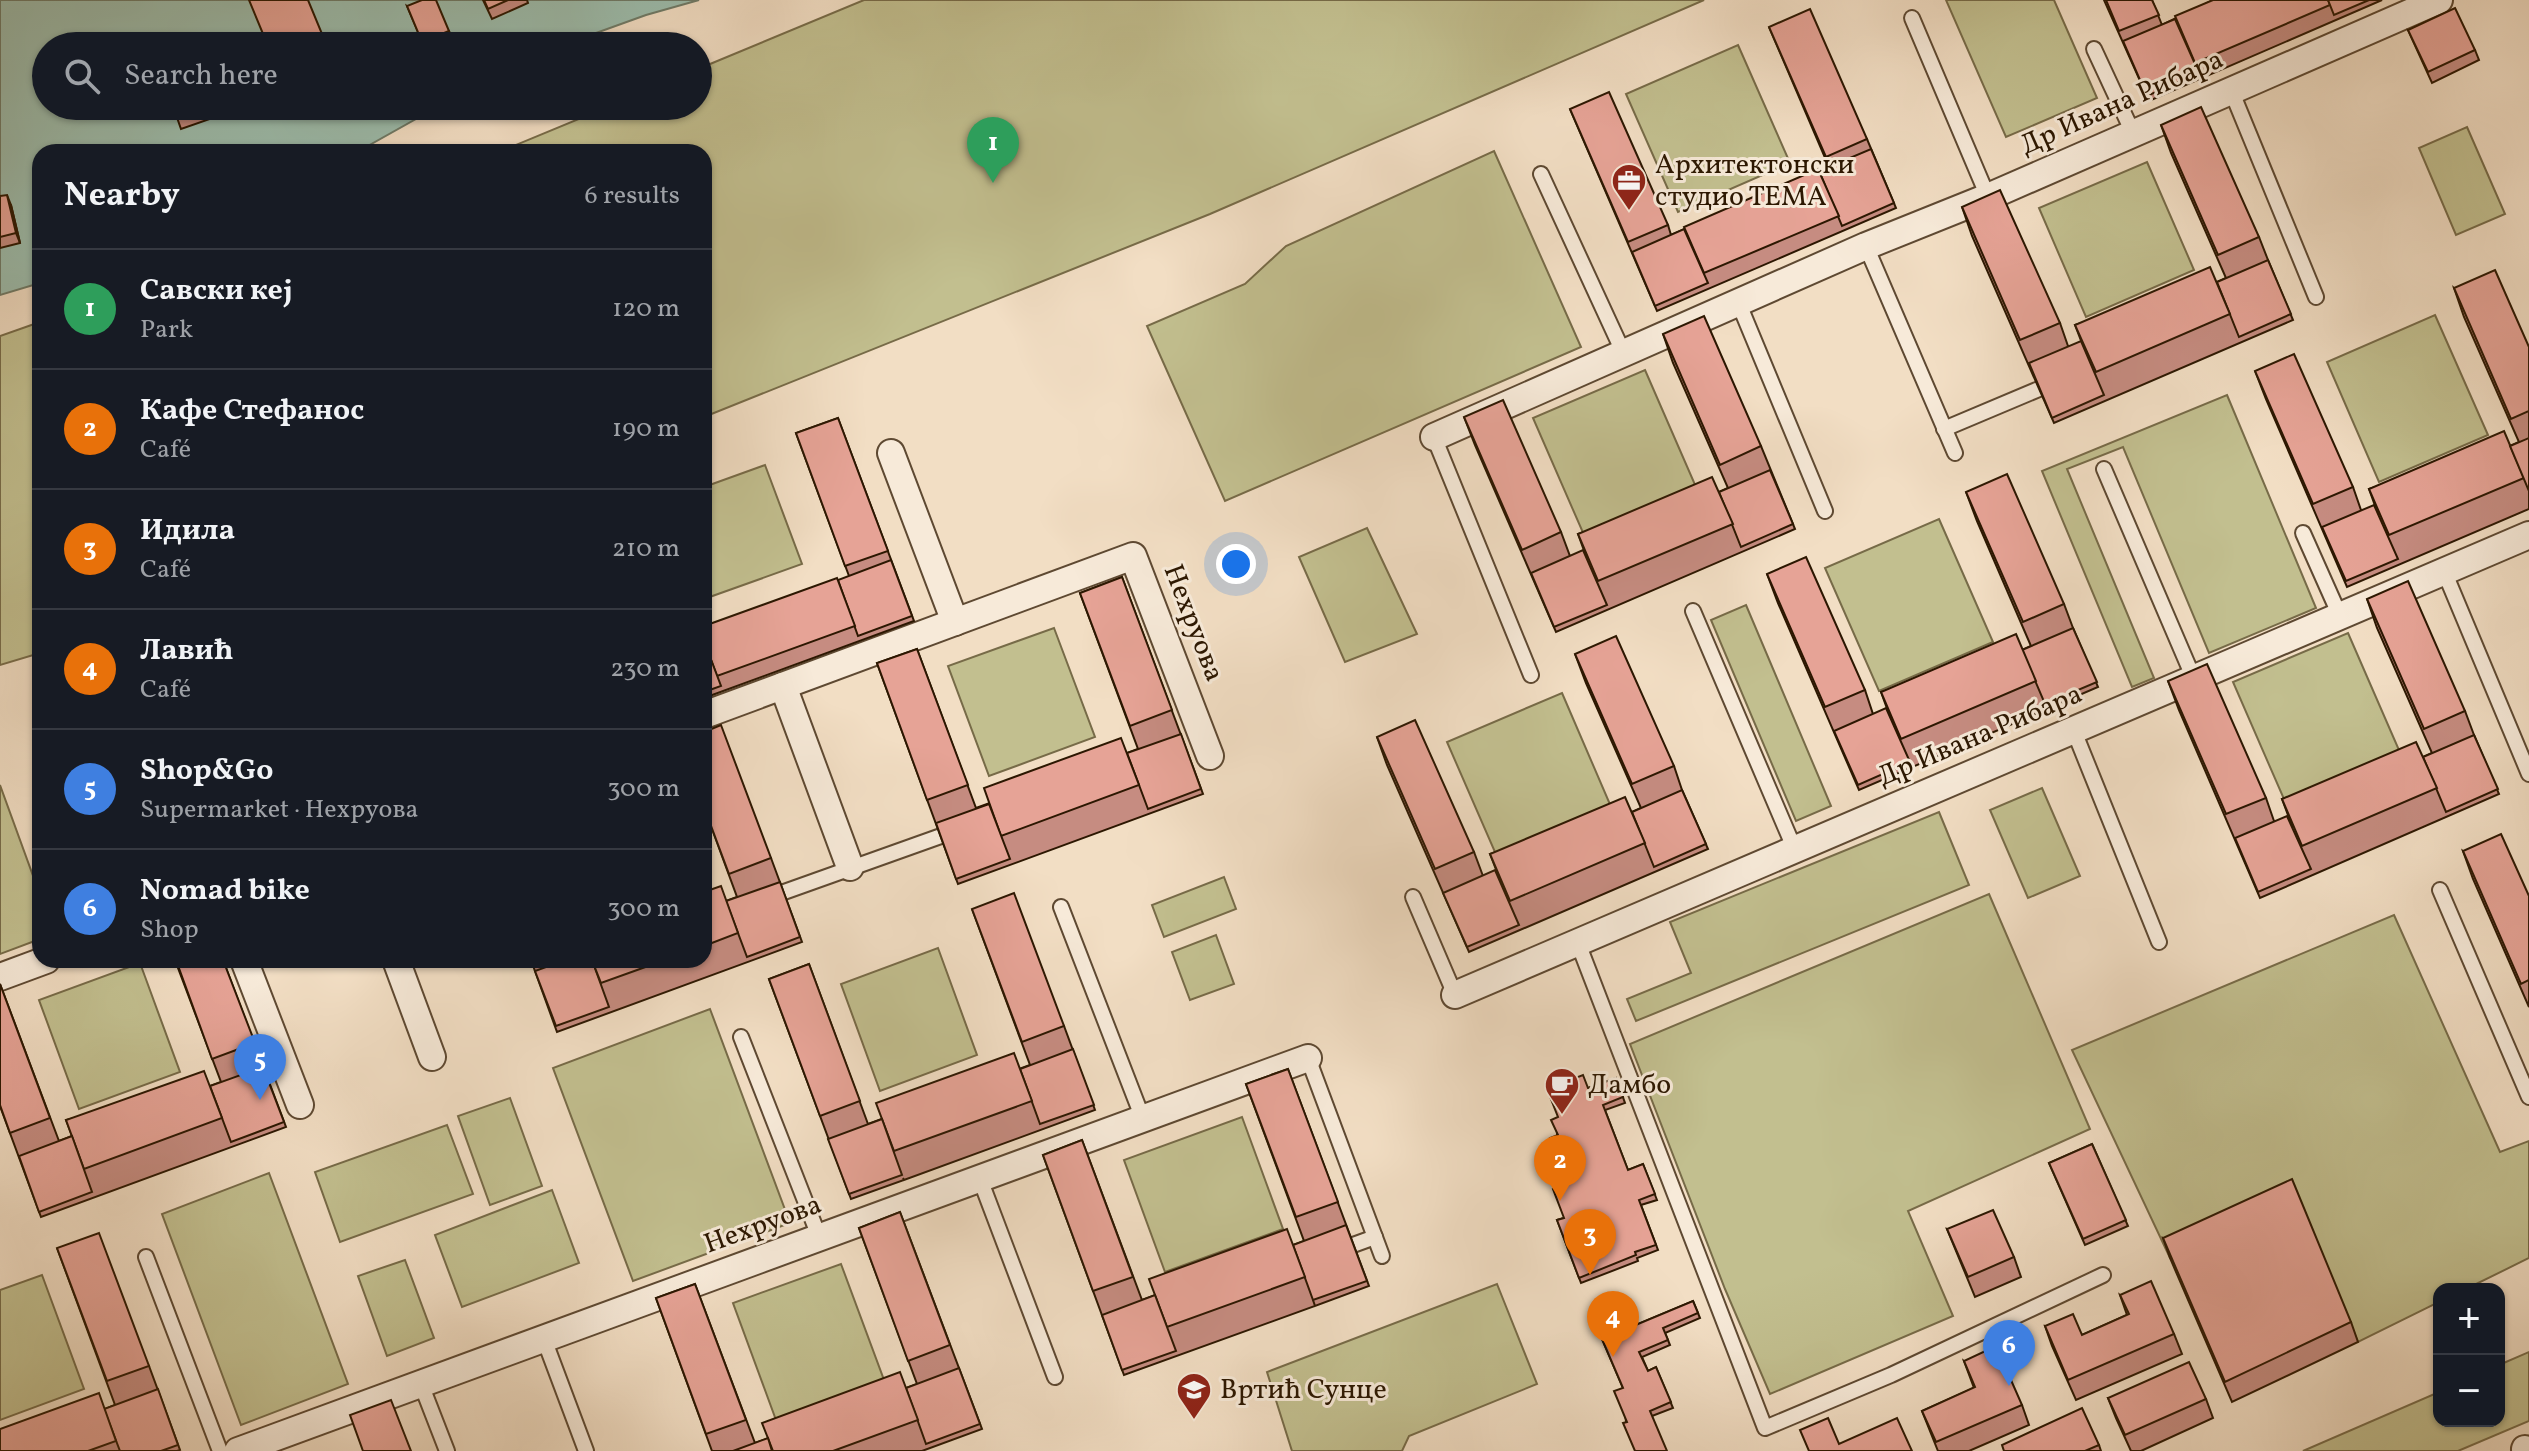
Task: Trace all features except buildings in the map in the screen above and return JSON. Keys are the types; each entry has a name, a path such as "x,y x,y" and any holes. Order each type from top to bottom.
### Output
{"street":[{"name":"Др Ивана Рибара","path":"1434,437 2430,2"},
{"path":"891,453 955,622"},
{"name":"Др Ивана Рибара","path":"1455,995 2529,535"},
{"name":"Нехруова","path":"712,712 1133,556 1210,756"},
{"path":"783,686 850,867"},
{"path":"0,977 32,965"},
{"path":"247,968 300,1105"},
{"path":"399,968 432,1057"},
{"name":"Нехруова","path":"238,1451 1308,1058"}],"lane":[{"path":"1912,18 1988,197"},
{"path":"2094,49 2133,133"},
{"path":"2231,90 2316,297"},
{"path":"1541,174 1624,354"},
{"path":"1866,246 1955,453"},
{"path":"1739,304 1825,511"},
{"path":"1944,429 2039,389"},
{"path":"1434,437 1531,675"},
{"path":"2104,469 2194,679"},
{"path":"2303,533 2340,616"},
{"path":"2444,571 2529,774"},
{"path":"1693,611 1795,850"},
{"path":"2074,731 2159,942"},
{"path":"784,892 941,836"},
{"path":"2440,890 2529,1097"},
{"path":"1413,897 1455,995"},
{"path":"1061,907 1143,1119"},
{"path":"1578,943 1765,1428 1891,1375 2103,1275"},
{"path":"741,1037 820,1239"},
{"path":"1308,1058 1382,1256"},
{"path":"980,1179 1055,1377"},
{"path":"1353,1245 1375,1237"},
{"path":"146,1257 220,1451"},
{"path":"544,1339 586,1451"},
{"path":"421,1384 447,1451"}],"shaded area":[{"path":"0,0 699,0 599,32 32,32 32,120 414,120 371,144 32,144 32,285 0,295"},
{"path":"864,0 1704,0 1210,214 712,414 712,144 518,144 576,120 712,120 712,63"},
{"path":"1946,0 2054,0 2097,98 2006,137"},
{"path":"1738,45 1790,163 1678,212 1626,94"},
{"path":"2467,127 2505,214 2456,235 2419,148"},
{"path":"1494,151 1581,347 1225,501 1147,326 1245,284 1286,246"},
{"path":"2147,162 2194,270 2086,317 2039,208"},
{"path":"2435,315 2488,435 2379,482 2327,362"},
{"path":"32,325 32,655 0,665 0,336"},
{"path":"1645,370 1696,487 1584,535 1533,418"},
{"path":"2227,395 2316,608 2209,653 2123,447 2067,469 2154,678 2132,687 2042,471"},
{"path":"765,465 802,564 712,596 712,484"},
{"path":"1939,519 1993,642 1879,691 1825,568"},
{"path":"1367,528 1417,634 1345,662 1299,557"},
{"path":"1746,605 1831,806 1796,821 1711,620"},
{"path":"1054,628 1095,737 989,776 948,666"},
{"path":"2348,633 2402,757 2287,806 2233,682"},
{"path":"1562,693 1612,809 1498,859 1447,742"},
{"path":"0,785 32,873 32,942 0,954"},
{"path":"2042,788 2080,876 2028,898 1990,810"},
{"path":"1939,812 1969,885 1636,1021 1627,999 1691,973 1670,922"},
{"path":"1224,877 1236,909 1164,937 1152,905"},
{"path":"1989,894 2090,1129 1908,1211 1953,1316 1770,1394 1725,1289 1630,1044"},
{"path":"2394,915 2500,1152 2529,1141 2529,1258 2478,1283 2433,1283 2433,1305 2358,1342 2299,1199 2170,1258 2072,1050"},
{"path":"1216,935 1234,984 1190,1000 1172,952"},
{"path":"938,948 977,1055 880,1091 841,984"},
{"path":"126,968 142,968 180,1072 79,1109 39,1000"},
{"path":"710,1009 790,1223 633,1281 553,1068"},
{"path":"510,1098 542,1186 490,1205 458,1116"},
{"path":"1242,1117 1283,1229 1165,1272 1124,1160"},
{"path":"447,1125 473,1194 340,1242 315,1172"},
{"path":"269,1173 348,1384 241,1425 162,1214"},
{"path":"552,1190 579,1263 462,1307 435,1235"},
{"path":"405,1260 434,1338 387,1356 358,1276"},
{"path":"841,1264 884,1380 776,1420 733,1303"},
{"path":"42,1275 84,1389 0,1420 0,1290"},
{"path":"1497,1284 1537,1384 1409,1436 1402,1451 1292,1451 1267,1372"},
{"path":"2529,1352 2529,1421 2458,1451 2303,1451 2433,1395 2433,1427 2505,1427 2505,1362"}],"place":[{"name":"Савски кеј","path":"993,183"},
{"name":"Архитектонски студио ТЕМА","path":"1629,212"},
{"name":"Shop&Go","path":"260,1100"},
{"name":"Дамбо","path":"1562,1116"},
{"name":"Кафе Стефанос","path":"1560,1201"},
{"name":"Идила","path":"1590,1275"},
{"name":"Лавић","path":"1613,1357"},
{"name":"Nomad bike","path":"2009,1386"},
{"name":"Вртић Сунце","path":"1194,1421"}]}
